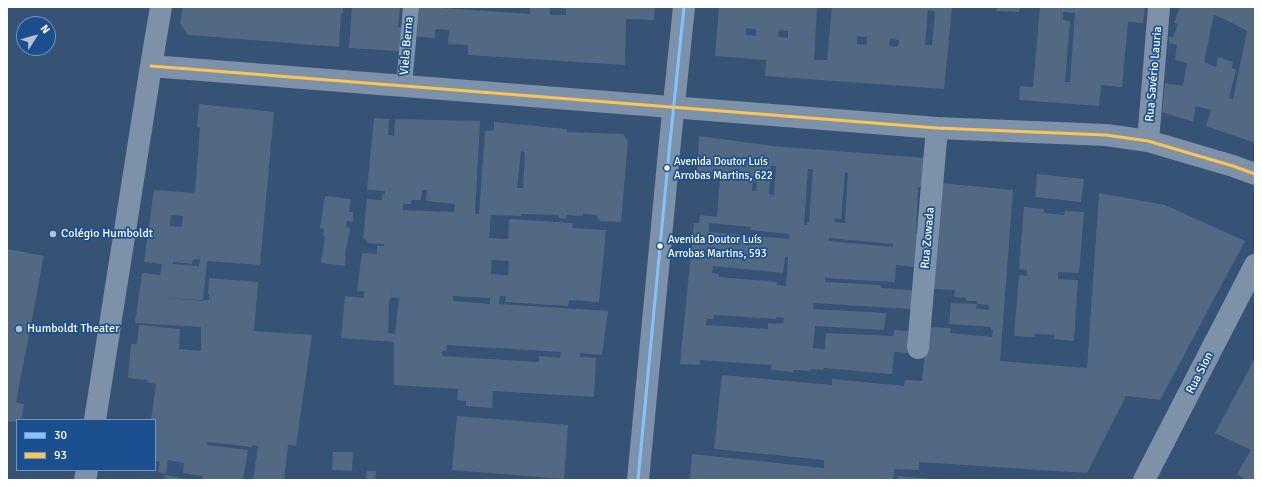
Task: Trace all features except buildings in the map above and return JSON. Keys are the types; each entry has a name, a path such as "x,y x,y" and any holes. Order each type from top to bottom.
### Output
{"street":[{"path":"95,419 161,7"},
{"path":"638,480 673,107 684,7"},
{"name":"Rua Savério Lauria","path":"1148,141 1160,7"},
{"path":"151,66 937,128 1098,135 1129,138 1148,141 1255,174"},
{"name":"Rua Zowada","path":"918,348 937,128"},
{"name":"Rua Sion","path":"1144,480 1255,265"}],"lane":[{"name":"Viela Berna","path":"404,86 411,7"}],"transit line":[{"name":"30","path":"638,480 684,7"},
{"name":"93","path":"151,66 937,128 1106,135 1148,141 1255,174"}],"place":[{"name":"Avenida Doutor Luís Arrobas Martins, 622","path":"667,168"},
{"name":"Colégio Humboldt","path":"53,234"},
{"name":"Avenida Doutor Luís Arrobas Martins, 593","path":"660,246"},
{"name":"Humboldt Theater","path":"19,329"}]}
